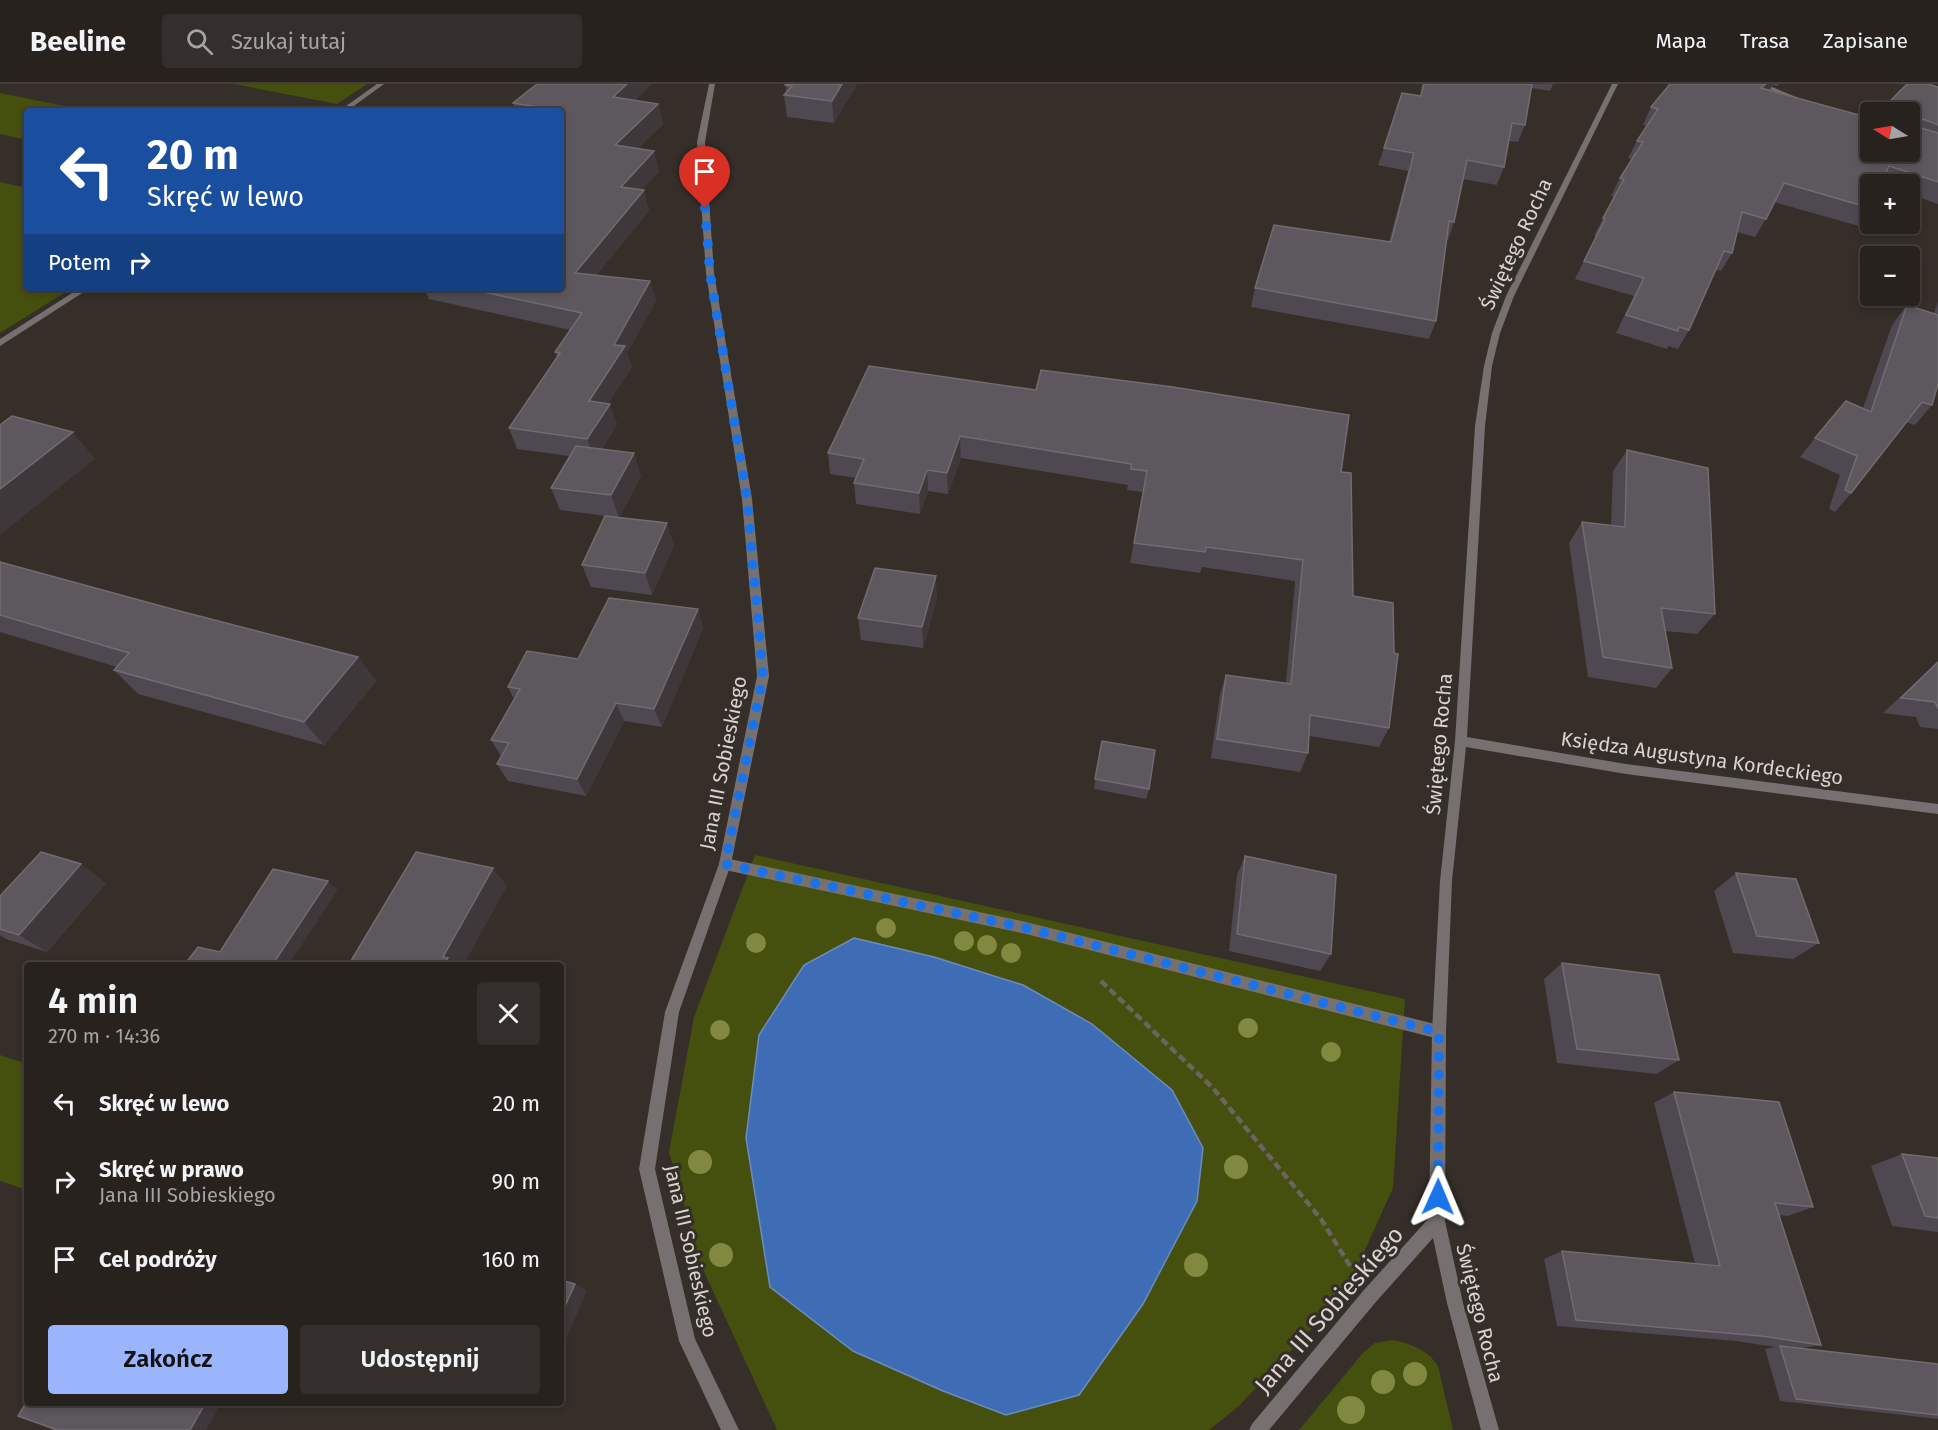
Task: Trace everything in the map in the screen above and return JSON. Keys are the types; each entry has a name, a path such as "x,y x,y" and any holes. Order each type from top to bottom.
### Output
{"street":[{"path":"346,108 381,84"},
{"name":"Jana III Sobieskiego","path":"712,84 701,142 710,273 747,500 763,676 725,864 672,1012 647,1169 687,1341 730,1430"},
{"name":"Świętego Rocha","path":"1490,1430 1455,1303 1437,1221 1439,1032 1446,881 1461,741 1480,426 1488,366 1510,296 1615,84"},
{"path":"1759,84 1815,105"},
{"path":"0,343 81,291"},
{"name":"Księdza Augustyna Kordeckiego","path":"1461,741 1626,769 1938,809"},
{"path":"725,864 1026,928 1439,1032"},
{"name":"Jana III Sobieskiego","path":"1258,1430 1369,1297 1437,1221"}],"path":[{"path":"1098,979 1213,1088 1321,1219 1369,1297"}],"green space":[{"path":"234,84 367,84 337,104"},
{"path":"0,93 75,108 24,108 24,139 0,134"},
{"path":"0,182 24,187 24,291 67,291 0,333"},
{"path":"755,855 1405,999 1393,1188 1346,1292 1239,1406 1209,1430 777,1430 700,1263 669,1152 694,1017","holes":["934,957 1023,985 1092,1024 1079,1395 1006,1415 943,1391 770,1287 746,1138 759,1035"]},
{"path":"0,1055 24,1063 24,1189 0,1181"},
{"path":"1392,1340 1418,1348 1434,1360 1438,1366 1453,1430 1299,1430 1363,1353 1375,1343"}],"water":[{"path":"854,938 934,957 1023,985 1092,1024 1172,1090 1203,1148 1197,1201 1143,1304 1079,1395 1006,1415 943,1391 853,1351 770,1287 746,1138 759,1035 804,965"}],"building":[{"path":"537,84 627,84 613,97 658,104 615,145 654,151 621,187 644,190 575,273 650,281 614,345 625,346 589,401 610,404 587,439 509,428 560,353 555,352 582,313 479,291 564,291 564,108 537,108 513,103"},
{"path":"786,84 842,84 832,101 784,95 792,86"},
{"path":"1424,84 1532,84 1525,125 1512,123 1504,167 1467,160 1454,222 1449,221 1436,321 1255,288 1274,225 1391,242 1414,153 1384,148 1402,93 1421,96"},
{"path":"1670,84 1766,84 1761,88 1860,115 1860,162 1920,162 1920,122 1921,128 1938,133 1938,182 1920,176 1920,174 1889,166 1885,174 1860,174 1860,205 1784,183 1766,219 1742,212 1732,253 1724,251 1689,330 1679,327 1678,331 1626,315 1644,278 1584,261 1624,179 1620,178 1643,142 1637,141 1658,109 1651,107"},
{"path":"1907,84 1928,84 1938,87 1938,125 1923,119 1920,122 1920,102 1889,102"},
{"path":"1907,306 1938,315 1938,384 1932,405 1922,402 1851,493 1845,490 1857,456 1815,438 1846,401 1871,412"},
{"path":"869,366 1036,390 1041,370 1173,387 1349,415 1341,472 1351,473 1353,596 1393,603 1394,653 1398,654 1389,728 1310,715 1308,753 1217,739 1226,675 1291,684 1303,560 1206,547 1205,552 1134,543 1147,471 1131,469 1131,464 960,436 947,473 927,470 919,493 854,483 864,459 828,453"},
{"path":"12,416 73,432 0,489 0,425"},
{"path":"576,446 634,453 611,495 551,488"},
{"path":"1627,450 1708,468 1715,614 1661,608 1672,668 1603,657 1582,522 1625,527"},
{"path":"605,516 667,523 645,573 582,565"},
{"path":"0,562 358,657 304,722 114,670 129,653 0,615"},
{"path":"875,568 936,576 922,627 858,618"},
{"path":"609,598 698,609 654,709 616,703 577,779 497,764 509,743 491,740 520,689 508,687 527,651 578,659"},
{"path":"1938,662 1938,709 1935,702 1901,698"},
{"path":"1102,741 1155,750 1149,789 1095,779"},
{"path":"41,852 81,864 19,935 0,929 0,896"},
{"path":"416,852 493,868 443,957 448,958 445,962 350,962"},
{"path":"1245,856 1336,875 1331,954 1237,934"},
{"path":"273,869 328,881 274,962 187,962 198,947 220,952"},
{"path":"1736,873 1796,879 1819,943 1757,936"},
{"path":"1562,963 1659,975 1679,1060 1577,1049"},
{"path":"1674,1092 1779,1102 1813,1207 1775,1203 1821,1345 1761,1336 1576,1320 1562,1251 1720,1266"},
{"path":"1902,1154 1938,1158 1938,1218 1925,1216"},
{"path":"564,1281 575,1284 564,1308"},
{"path":"1780,1346 1938,1364 1938,1415 1796,1399"},
{"path":"24,1406 204,1406 190,1430 57,1430 18,1416"}],"route":[{"path":"705,208 710,273 747,500 763,676 725,864 1026,928 1439,1032 1438,1197"}]}
